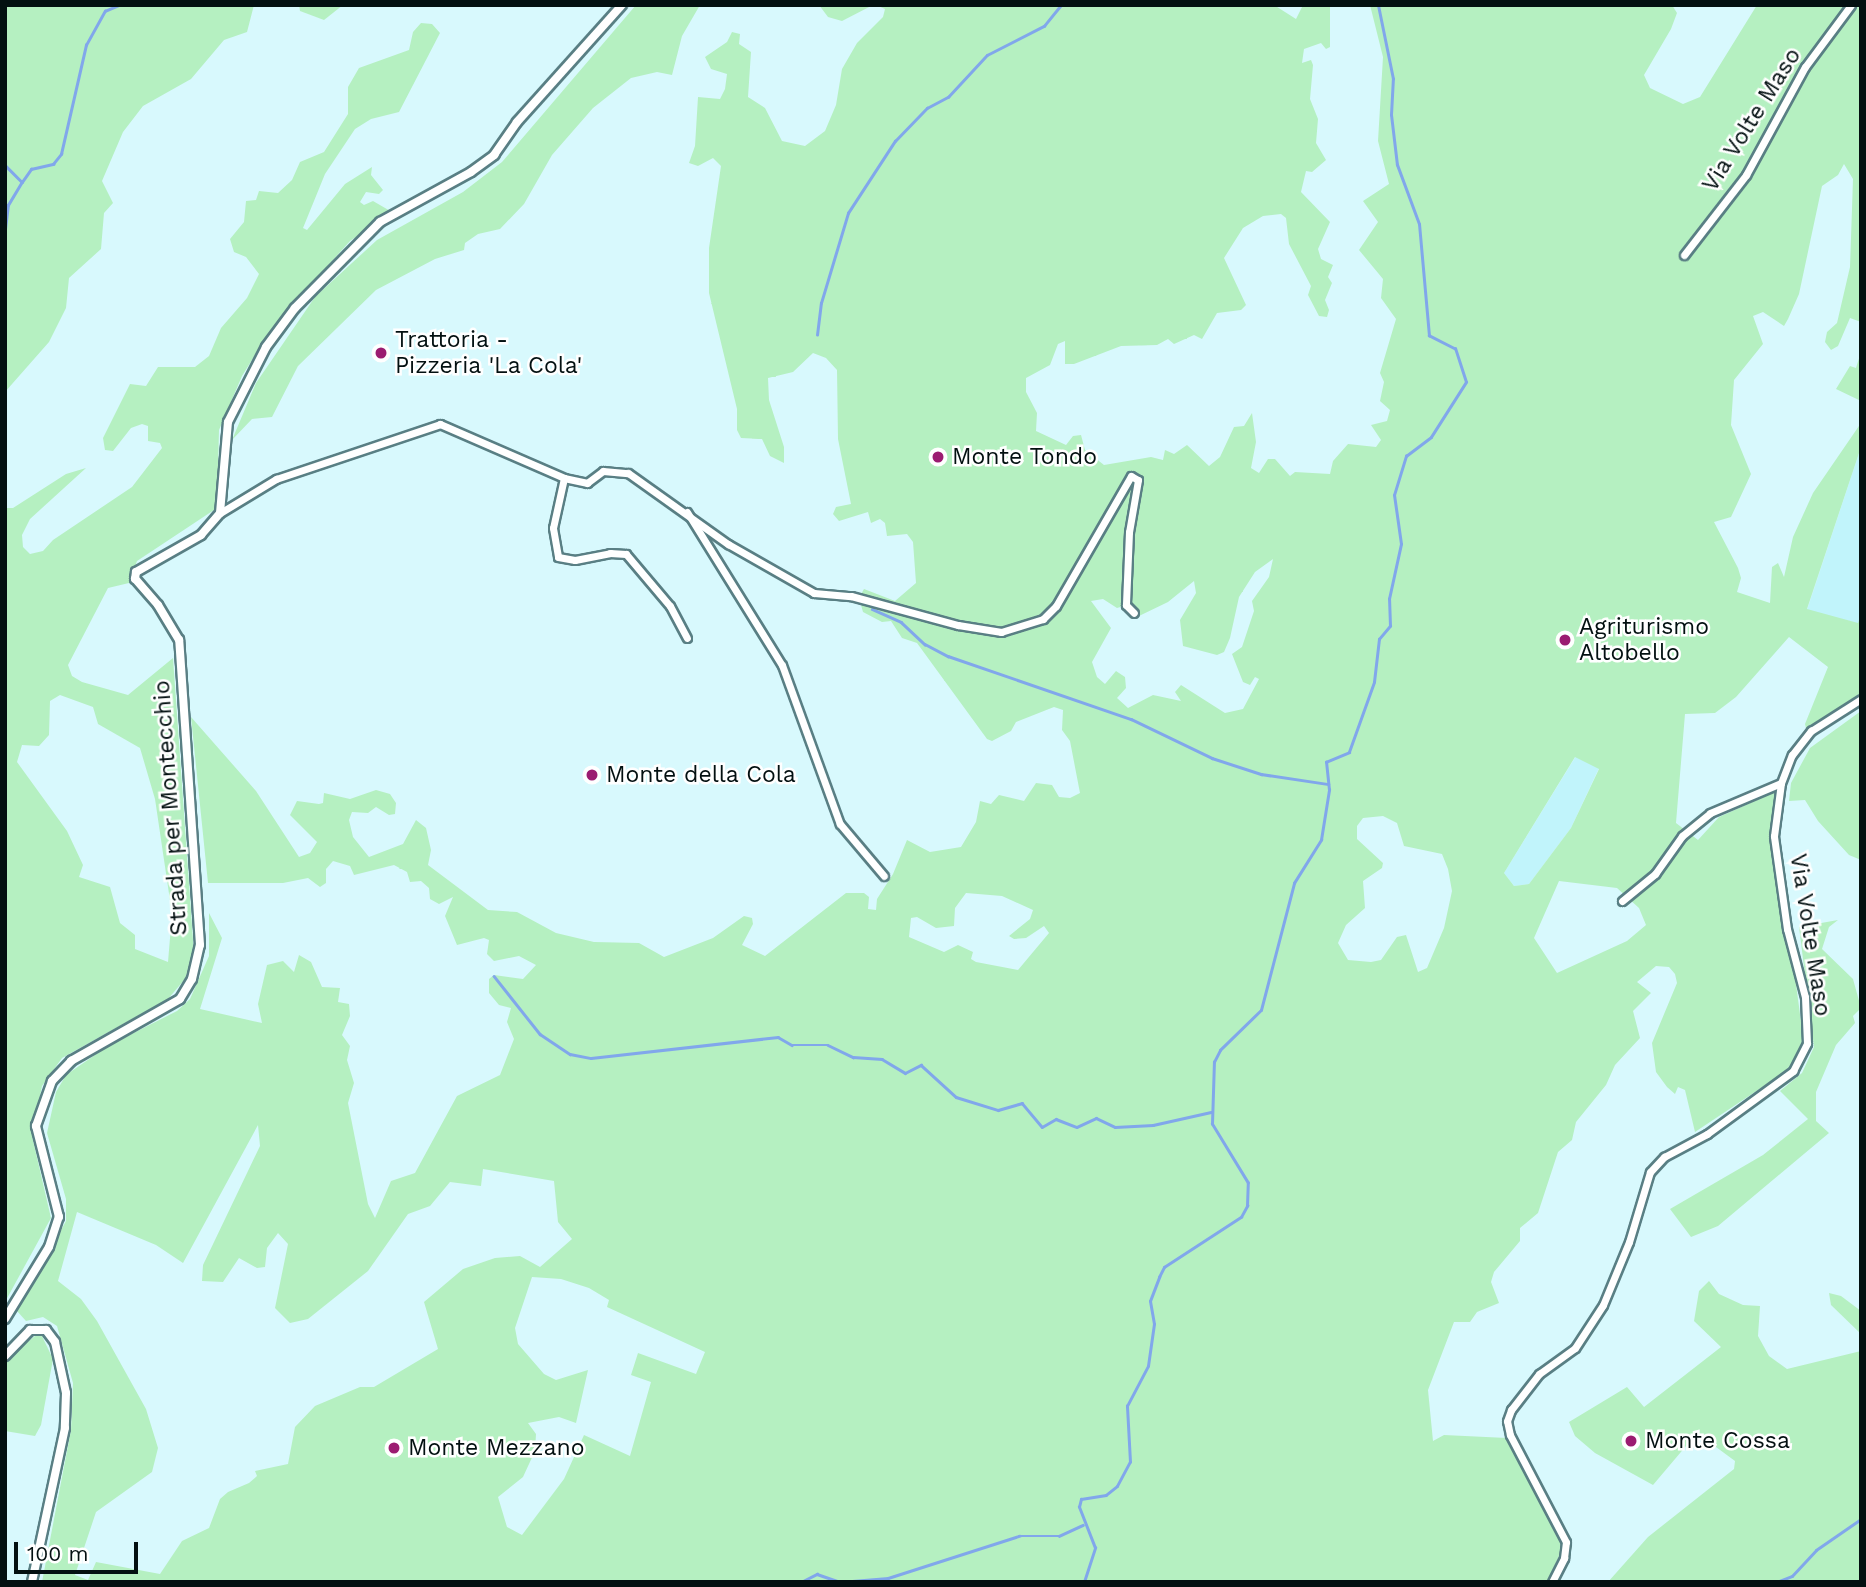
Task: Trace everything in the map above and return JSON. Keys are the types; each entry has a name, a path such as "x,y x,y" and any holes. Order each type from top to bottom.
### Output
{"street":[{"path":"220,513 228,422 266,347 295,308 380,222 471,172 494,155 517,122 622,5"},
{"name":"Via Volte Maso","path":"1684,255 1746,175 1805,67 1852,5"},
{"name":"Strada per Montecchio","path":"5,1319 48,1247 58,1217 36,1126 52,1080 71,1061 180,999 192,979 200,945 179,640 158,605 135,579 142,567 201,535 220,513 276,479 405,432 440,424 564,478 587,483 603,471 628,472 728,544 814,593 851,596 1001,632 1043,619 1056,606 1130,476 1138,480 1129,532 1126,605 1134,613"},
{"path":"564,478 553,528 558,557 575,560 610,553 626,554 670,606 687,638"},
{"name":"Strada per Montecchio","path":"687,512 782,665 840,824 884,876"},
{"name":"Via Volte Maso","path":"1552,1582 1564,1558 1566,1542 1510,1436 1507,1421 1511,1410 1538,1374 1575,1348 1603,1305 1629,1242 1650,1172 1664,1157 1707,1134 1793,1071 1807,1042 1805,998 1787,929 1774,836 1781,783 1792,755 1811,732 1861,699"},
{"path":"1622,901 1655,874 1682,836 1710,813 1781,783"},
{"path":"5,1356 30,1330 47,1330 58,1349 66,1392 65,1427 32,1582"}],"shaded area":[{"path":"1861,447 1861,614 1858,624 1807,610"},
{"path":"1576,756 1599,768 1571,828 1529,884 1514,886 1504,873"}],"green space":[{"path":"5,5 254,5 247,32 224,40 191,79 143,106 123,132 102,181 113,203 104,213 101,249 69,278 66,308 49,342 5,392"},
{"path":"299,5 343,5 324,20 300,11"},
{"path":"636,5 700,5 682,36 672,75 657,72 631,78 593,108 552,155 524,204 500,229 478,234 465,243 464,250 435,259 376,290 298,366 272,417 252,419 232,440 256,383 315,297 377,240 463,192 502,162"},
{"path":"819,5 873,5 842,21 828,17"},
{"path":"876,5 1274,5 1296,19 1303,5 1330,5 1330,47 1326,49 1321,43 1304,49 1302,63 1311,60 1313,65 1310,99 1318,119 1316,143 1326,160 1312,172 1306,171 1301,192 1330,222 1318,249 1321,259 1333,265 1328,277 1332,283 1325,300 1329,310 1327,317 1319,316 1308,295 1311,286 1289,244 1286,218 1281,214 1263,216 1243,228 1224,258 1246,305 1241,310 1217,313 1202,339 1194,335 1174,344 1168,339 1157,345 1121,346 1074,364 1065,364 1065,341 1058,344 1050,365 1026,378 1026,392 1037,413 1036,431 1066,445 1073,436 1081,435 1085,450 1104,465 1151,457 1163,460 1165,450 1174,454 1187,445 1209,466 1220,457 1234,427 1244,426 1252,413 1256,442 1251,468 1259,473 1268,459 1275,459 1290,476 1295,472 1330,474 1333,461 1348,444 1376,447 1381,440 1371,425 1387,421 1390,410 1380,401 1384,382 1380,373 1396,319 1381,298 1383,279 1359,250 1378,222 1363,201 1389,184 1378,141 1383,57 1370,5 1672,5 1677,13 1671,29 1644,75 1650,88 1683,104 1700,97 1757,5 1861,5 1861,322 1850,318 1838,346 1831,350 1825,342 1827,332 1837,323 1850,267 1853,179 1844,164 1838,175 1822,186 1799,294 1784,326 1763,312 1753,316 1763,344 1734,380 1731,425 1751,474 1731,517 1714,522 1738,568 1741,578 1737,592 1770,603 1772,567 1778,563 1784,577 1793,537 1813,493 1861,423 1861,447 1807,609 1858,623 1861,614 1861,696 1807,732 1805,724 1828,667 1789,637 1736,697 1715,713 1685,714 1676,823 1698,840 1719,817 1777,791 1776,833 1803,1037 1799,1054 1785,1072 1695,1132 1685,1090 1678,1087 1675,1094 1656,1072 1652,1043 1677,983 1675,974 1669,967 1656,966 1637,982 1651,993 1633,1011 1640,1038 1615,1065 1606,1085 1576,1122 1572,1140 1558,1152 1538,1213 1520,1228 1520,1241 1494,1272 1491,1282 1499,1303 1477,1312 1470,1322 1454,1322 1428,1390 1433,1441 1444,1435 1507,1438 1560,1539 1561,1552 1547,1582 42,1582 71,1430 73,1383 57,1326 43,1317 26,1321 17,1311 66,1221 66,1199 47,1133 56,1092 66,1075 108,1046 177,1011 190,999 209,956 209,913 222,938 200,1009 262,1023 258,1004 267,965 283,961 294,972 299,955 311,962 322,987 340,988 338,1002 349,1004 350,1016 342,1035 350,1046 347,1060 354,1083 348,1103 368,1204 375,1218 391,1181 415,1173 457,1096 500,1075 514,1039 507,1022 511,1008 499,1005 489,993 489,979 494,975 523,979 536,965 519,956 494,961 487,954 489,940 484,938 457,945 445,916 453,897 439,904 430,899 429,888 421,881 410,882 407,872 394,865 354,875 350,866 333,861 326,869 326,883 320,887 308,878 283,883 208,883 191,717 256,791 299,857 310,853 317,842 290,815 297,801 319,804 323,803 324,793 350,799 376,790 390,794 396,803 395,814 389,815 376,807 368,813 352,812 349,820 353,837 369,857 403,844 416,820 426,828 431,850 428,865 488,910 517,912 556,933 594,942 639,943 664,957 713,938 744,916 752,918 753,924 742,945 765,956 846,893 864,893 869,897 868,909 876,910 877,899 893,874 907,840 930,852 961,847 976,822 980,801 991,804 999,795 1024,801 1036,783 1052,785 1059,797 1070,798 1080,793 1070,741 1062,730 1063,710 1054,707 1016,722 1011,731 992,741 987,739 917,643 902,638 891,621 882,622 863,612 859,598 864,589 895,601 916,583 913,542 907,534 887,536 885,523 880,519 871,523 868,512 839,521 833,514 836,507 851,504 838,439 837,370 826,358 813,353 793,372 768,378 769,400 784,447 784,463 770,456 762,439 741,438 737,430 737,409 709,293 709,248 721,166 713,158 698,166 689,163 695,146 698,97 720,99 725,89 727,74 711,69 705,57 727,42 732,32 740,34 739,44 751,52 748,97 765,108 782,141 805,146 825,131 836,105 842,69 857,43 883,17 885,9","holes":["1273,559 1269,577 1252,601 1254,611 1242,647 1232,654 1243,682 1250,685 1255,677 1259,679 1243,709 1225,713 1181,685 1175,692 1181,701 1153,695 1128,708 1117,698 1126,688 1125,677 1116,671 1105,684 1097,677 1092,662 1111,628 1091,601 1103,599 1117,608 1127,605 1132,615 1139,616 1168,602 1194,581 1196,593 1180,620 1183,646 1217,655 1224,652 1230,638 1239,597 1255,572","1575,757 1599,769 1571,828 1529,884 1514,886 1504,873","1383,816 1397,823 1404,846 1442,854 1452,891 1444,928 1427,968 1418,972 1406,935 1397,937 1381,960 1371,962 1348,960 1338,943 1346,925 1365,908 1363,881 1382,868 1383,863 1357,839 1357,826 1363,818","1559,881 1617,888 1639,908 1646,925 1627,941 1557,973 1534,938","966,893 1002,896 1033,910 1030,919 1009,936 1014,939 1026,938 1044,926 1049,933 1018,970 976,962 971,959 973,952 958,945 944,952 909,937 911,918 917,917 936,928 954,926 955,908","258,1125 260,1146 203,1265 202,1281 223,1282 239,1258 257,1268 265,1267 267,1248 278,1233 288,1244 275,1308 290,1323 308,1319 368,1271 408,1214 430,1206 450,1182 481,1186 483,1169 554,1181 558,1222 572,1239 540,1267 520,1256 495,1258 463,1269 424,1302 438,1349 374,1387 360,1387 315,1406 295,1427 288,1464 255,1471 257,1476 249,1483 228,1492 220,1499 209,1528 182,1541 160,1574 96,1562 88,1580 75,1575 96,1512 152,1472 158,1448 146,1409 97,1321 81,1299 58,1281 77,1212 156,1245 183,1263","532,1277 561,1279 589,1288 609,1300 607,1307 705,1352 696,1374 638,1353 631,1375 651,1382 630,1456 584,1435 564,1479 522,1535 507,1527 498,1497 523,1477 535,1451 536,1434 528,1423 559,1417 576,1423 588,1370 556,1380 544,1374 518,1344 515,1328"]},
{"path":"421,23 432,24 440,33 399,112 371,119 355,129 325,174 303,228 307,230 345,184 372,167 371,175 383,190 379,194 366,192 360,202 364,205 373,201 392,212 350,241 272,328 242,376 219,430 217,508 137,561 129,583 108,588 68,665 72,676 82,682 128,695 173,658 194,954 185,979 168,999 62,1058 42,1086 32,1136 51,1218 5,1302 5,508 13,508 66,474 86,468 30,519 22,535 23,547 30,554 43,551 53,540 132,487 162,448 160,443 148,441 148,426 142,424 131,428 113,451 105,450 103,438 130,384 146,386 158,367 195,367 209,356 221,328 247,298 259,274 246,257 234,252 230,239 244,222 246,201 256,200 259,191 278,193 292,180 300,162 324,152 348,114 348,87 359,68 409,50 413,32","holes":["60,695 93,707 98,724 140,748 155,799 172,914 168,962 135,949 135,935 120,923 110,887 79,877 83,865 67,831 17,762 22,745 39,746 49,735 50,701"]},
{"path":"1861,352 1861,401 1836,389 1850,366 1856,368"},
{"path":"1861,711 1861,860 1849,855 1818,821 1805,800 1789,801 1791,783 1810,748"},
{"path":"1838,920 1829,927 1822,949 1853,979 1861,1008 1853,1016 1855,1023 1836,1045 1816,1092 1816,1121 1829,1133 1718,1226 1691,1237 1670,1209 1763,1155 1808,1119 1780,1091 1802,1073 1814,1047 1799,927"},
{"path":"1709,1281 1719,1294 1743,1305 1760,1306 1758,1336 1769,1356 1787,1369 1861,1351 1861,1582 1608,1582 1648,1537 1734,1469 1735,1461 1697,1433 1653,1485 1595,1453 1575,1436 1569,1422 1627,1387 1644,1407 1721,1347 1694,1321 1699,1291"},
{"path":"1829,1293 1841,1296 1861,1311 1861,1334 1831,1305"},
{"path":"40,1332 53,1359 41,1425 35,1436 5,1431 5,1360"}],"waterway":[{"path":"5,229 8,205 31,169 53,164 61,154 86,45 105,11 119,5"},
{"path":"817,335 821,303 848,213 895,141 927,108 948,97 987,55 1044,26 1061,5"},
{"path":"1084,1582 1095,1548 1079,1507 1081,1499 1106,1495 1117,1486 1130,1462 1127,1406 1148,1366 1154,1324 1150,1301 1159,1277 1164,1267 1241,1217 1247,1206 1248,1183 1212,1124 1214,1062 1220,1050 1261,1010 1294,883 1321,840 1329,790 1326,762 1349,752 1374,682 1379,639 1390,626 1389,599 1401,544 1394,495 1406,456 1431,437 1466,382 1455,349 1429,336 1419,224 1397,165 1391,115 1393,79 1378,5"},
{"path":"5,165 22,182"},
{"path":"872,609 901,622 925,644 948,656 1131,719 1212,758 1261,774 1328,784"},
{"path":"494,976 540,1034 570,1054 591,1058 778,1037 792,1045 828,1045 853,1057 882,1059 905,1073 921,1065 956,1097 998,1110 1022,1103 1042,1127 1056,1119 1077,1127 1096,1118 1115,1127 1153,1125 1211,1112"},
{"path":"1777,1582 1792,1576 1816,1550 1861,1519"},
{"path":"801,1582 817,1574 840,1582 888,1578 1019,1536 1059,1536 1083,1525"}],"place":[{"name":"Trattoria - Pizzeria 'La Cola'","path":"381,353"},
{"name":"Monte Tondo","path":"938,457"},
{"name":"Agriturismo Altobello","path":"1565,640"},
{"name":"Monte della Cola","path":"592,775"},
{"name":"Monte Cossa","path":"1631,1441"},
{"name":"Monte Mezzano","path":"394,1448"}]}
